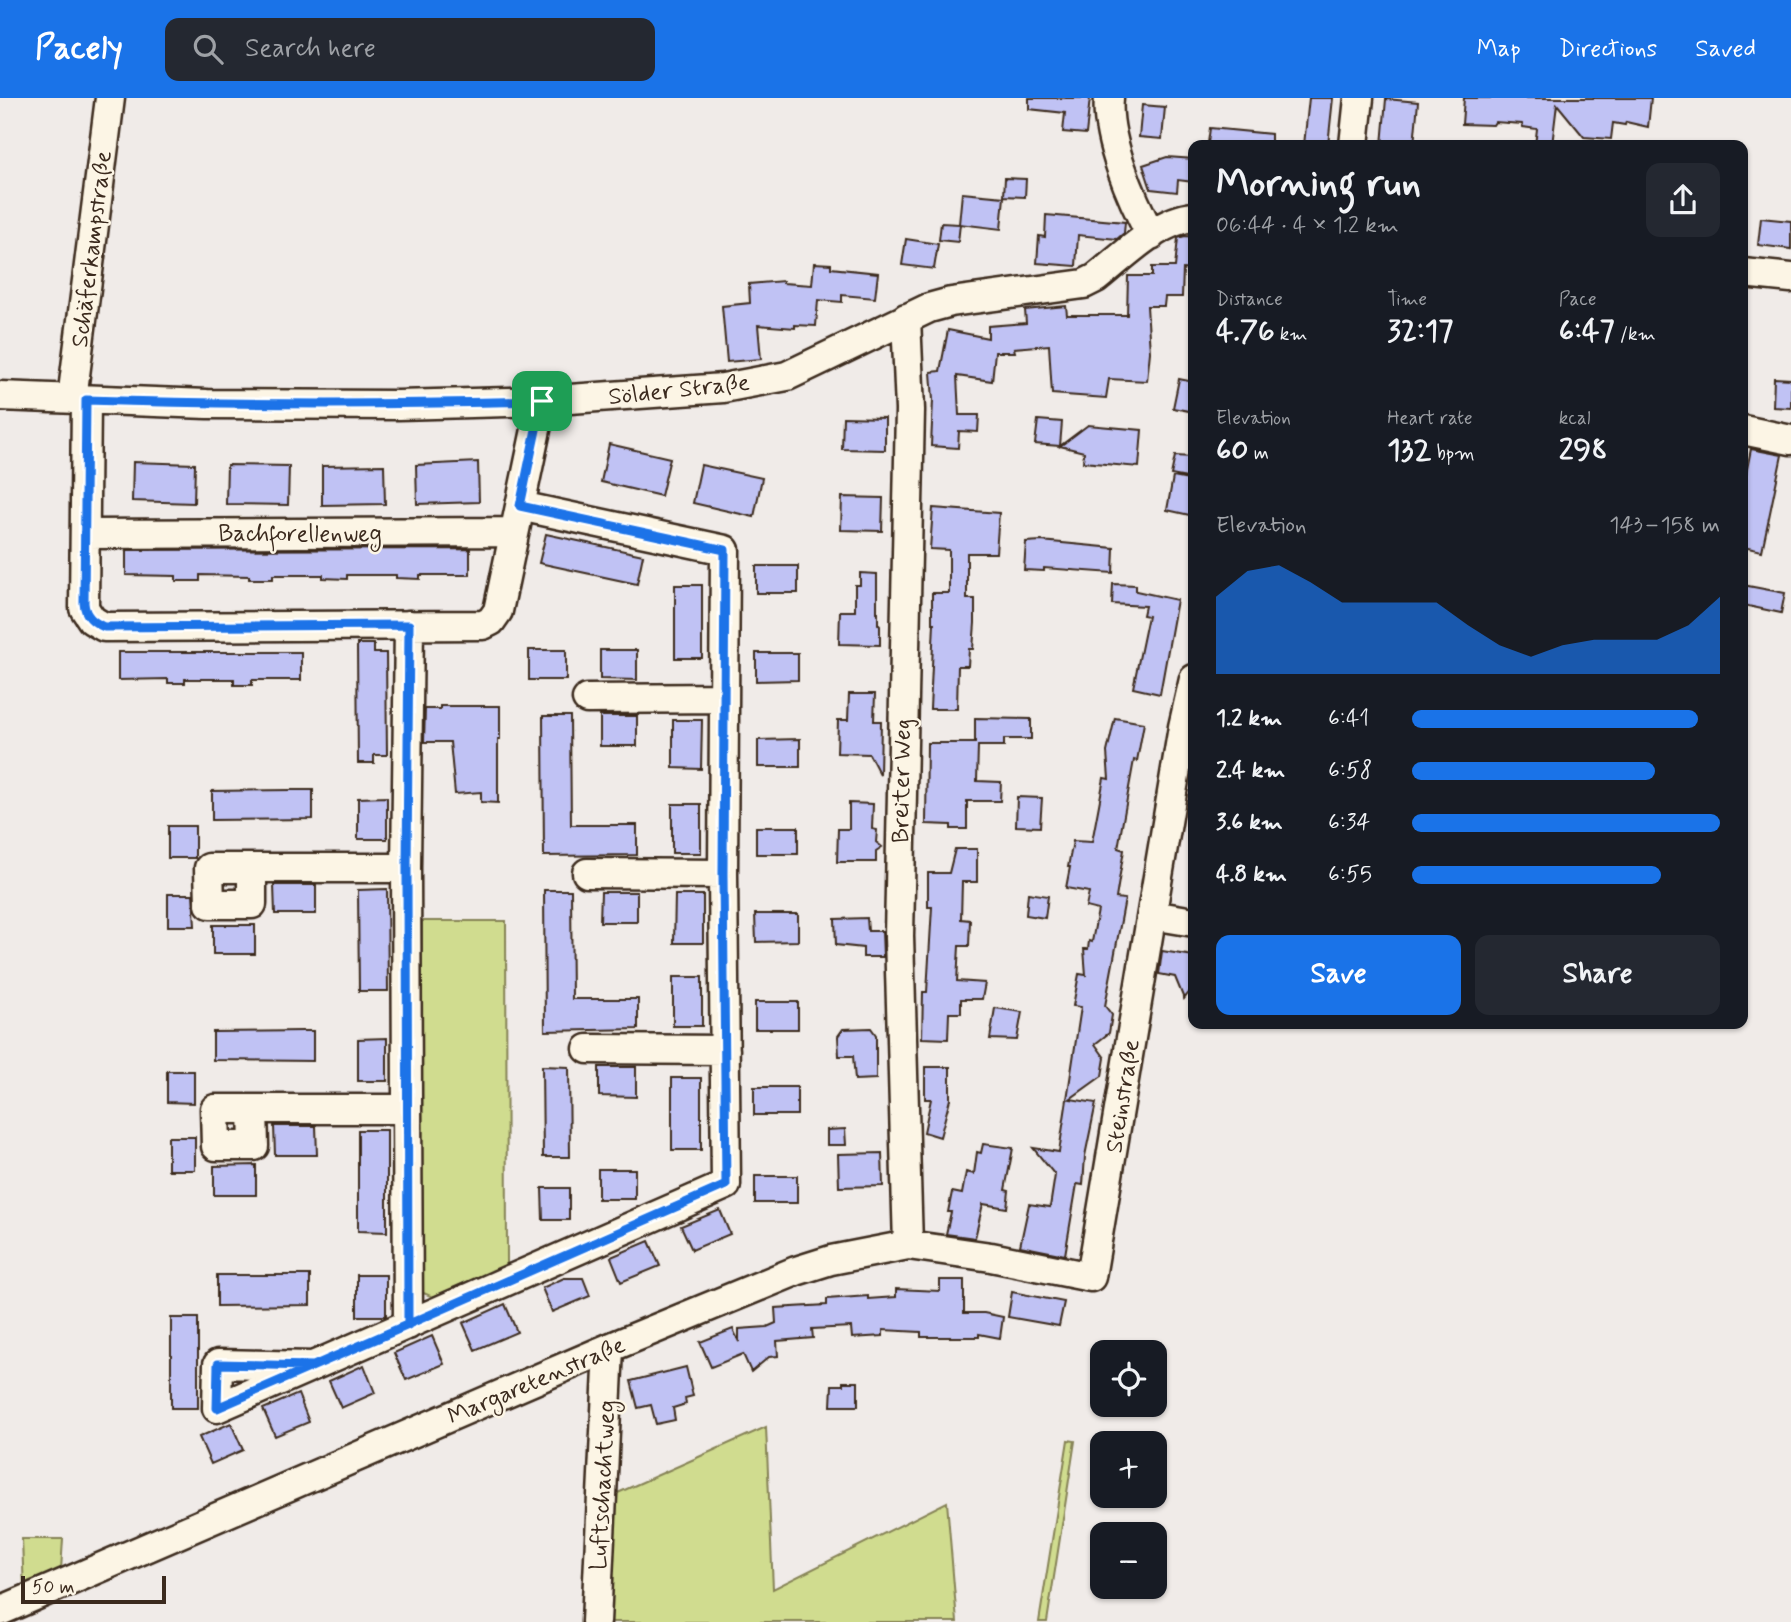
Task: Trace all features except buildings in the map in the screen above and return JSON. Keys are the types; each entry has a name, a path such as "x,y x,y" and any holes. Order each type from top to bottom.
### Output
{"street":[{"name":"Schäferkampstraße","path":"79,400 110,98"},
{"path":"1109,98 1110,133 1140,214 1152,235"},
{"path":"1355,140 1359,98"},
{"name":"Sölder Straße","path":"0,396 207,404 384,405 542,401 723,388 787,376 929,308 951,302 1084,284 1096,278 1166,224 1188,217"},
{"path":"1748,274 1791,278"},
{"name":"Breiter Weg","path":"906,318 909,410 899,936 908,1245"},
{"path":"79,400 85,534 85,608 92,620 104,627 483,625 491,621 498,611 542,401"},
{"path":"1748,431 1791,440"},
{"name":"Bachforellenweg","path":"85,534 517,519 725,550 724,698"},
{"path":"408,1325 409,625"},
{"path":"313,1366 726,1185 724,698 587,699"},
{"name":"Steinstraße","path":"1091,1277 1188,705"},
{"path":"252,868 407,867"},
{"path":"587,873 723,874"},
{"path":"1152,915 1188,921"},
{"path":"587,1049 725,1050"},
{"path":"253,1109 407,1109"},
{"name":"Margaretenstraße","path":"0,1611 796,1271 908,1245 990,1257 1091,1277"},
{"name":"Luftschachtweg","path":"596,1622 609,1349"}],"green space":[{"path":"422,921 506,921 507,1266 433,1297 421,1292"},
{"path":"766,1427 773,1589 947,1502 957,1622 606,1622 611,1496"},
{"path":"1068,1440 1075,1441 1047,1622 1039,1622"},
{"path":"22,1539 63,1539 61,1570 24,1591"}],"route":[{"path":"542,401 398,405 86,400 84,603 87,616 92,620 104,627 409,625 408,1325 217,1408 218,1364 313,1366 408,1325 596,1241 726,1185 723,874 725,550 520,506 542,401"}]}
